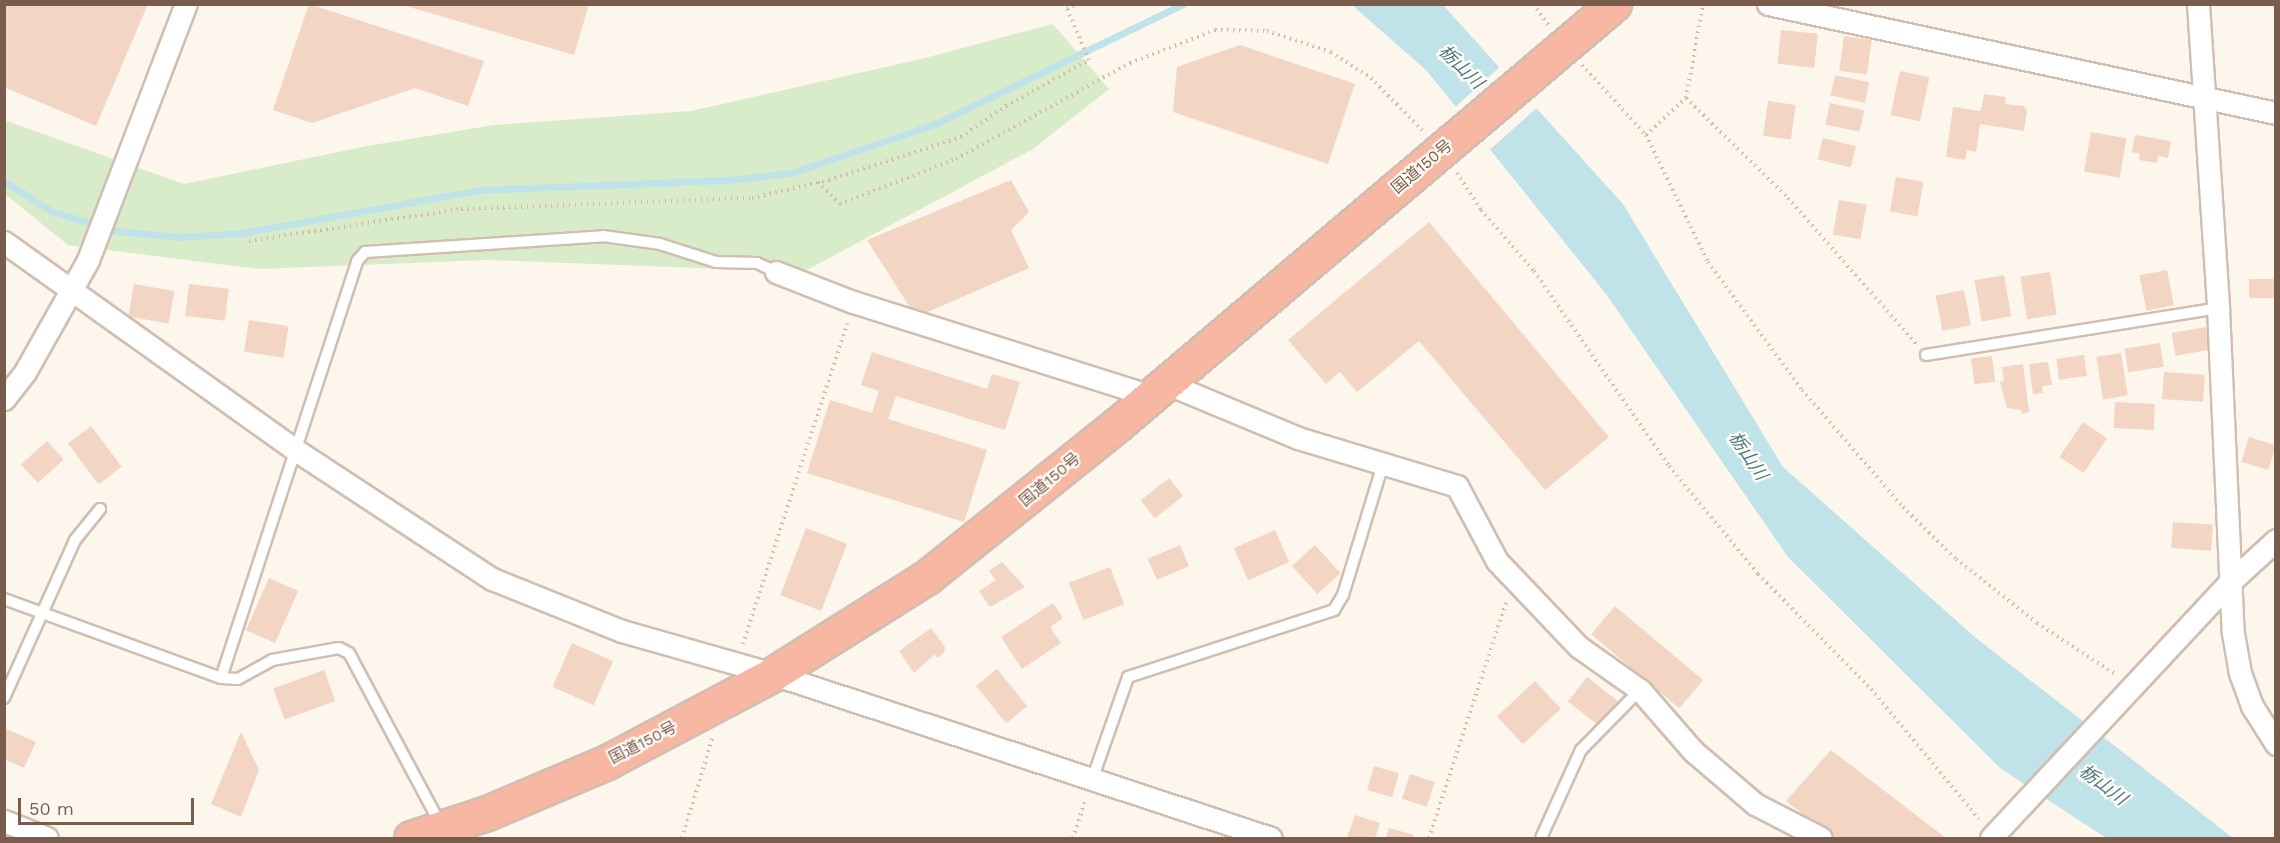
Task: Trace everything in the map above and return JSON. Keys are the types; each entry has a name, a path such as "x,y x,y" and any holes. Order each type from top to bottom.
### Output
{"highway":[{"name":"国道150号","path":"411,838 488,813 607,762 773,675 927,577 1159,389 1614,4"}],"street":[{"path":"4,399 25,372 88,260 114,187 186,4"},
{"path":"1768,4 2276,113"},
{"path":"2198,4 2218,308 2228,584 2240,673 2252,705 2276,744"},
{"path":"4,242 294,449 492,579 622,632 773,675 1271,838"},
{"path":"776,272 853,302 1159,389 1298,438 1384,460 1457,486 1497,561 1513,582 1579,647 1640,690 1693,751 1755,804 1821,838"},
{"path":"2000,829 2228,584 2276,540"},
{"path":"4,821 47,838"}],"lane":[{"path":"221,678 357,261 365,252 603,236 660,244 716,262 757,263 776,272"},
{"path":"1926,355 2218,308"},
{"path":"1092,780 1128,677 1334,610 1343,595 1384,460"},
{"path":"4,698 75,540 100,508"},
{"path":"4,599 41,615 221,678 238,679 272,660 339,648 349,653 442,828"},
{"path":"1541,838 1581,750 1640,690"}],"path":[{"path":"249,241 461,209 752,198 818,182 961,137 1006,106 1089,60 1067,9 1077,4"},
{"path":"1533,4 1553,57 1646,135 1708,261 1802,390 1903,507 1956,559 2129,692"},
{"path":"1646,135 1686,98 1703,4"},
{"path":"818,182 840,204 956,159 1130,63 1215,30 1267,31 1331,52 1371,78 1449,143 1481,210 1534,271 1669,466 1750,565 1870,689 1980,819 2000,829"},
{"path":"1686,98 1788,198 1926,355"},
{"path":"736,664 853,302"},
{"path":"1429,838 1513,582"},
{"path":"682,838 713,741 712,708"},
{"path":"1074,838 1092,780"}],"green space":[{"path":"1053,24 1109,89 1033,149 803,272 487,260 258,269 68,245 5,194 4,120 184,184 367,146 494,125 691,111 921,59"}],"water":[{"name":"栃山川","path":"1352,5 1443,5 1623,204 1783,467 1976,638 2233,838 2106,838 2000,768 1788,557 1606,294 1427,71"}],"pier":[{"path":"1502,65 1539,106 1490,149 1454,108"}],"building":[{"path":"4,4 148,4 96,126 4,87"},
{"path":"309,4 484,61 468,106 415,88 312,123 273,110"},
{"path":"399,4 589,4 574,55"},
{"path":"1781,30 1818,34 1814,68 1777,64"},
{"path":"1844,36 1872,40 1867,75 1839,71"},
{"path":"1240,45 1355,84 1328,164 1173,112 1177,67"},
{"path":"1900,71 1929,77 1920,121 1891,115"},
{"path":"1835,75 1869,82 1865,103 1831,96"},
{"path":"1984,94 2006,97 2005,104 2024,106 2027,111 2024,131 1980,124 1976,152 1967,150 1965,160 1946,157 1953,107 1981,111"},
{"path":"1768,101 1796,105 1791,140 1763,136"},
{"path":"1830,103 1864,110 1860,132 1825,125"},
{"path":"2091,132 2126,138 2120,178 2084,171"},
{"path":"2135,135 2171,141 2168,158 2158,156 2157,163 2139,160 2140,154 2132,152"},
{"path":"1823,138 1856,146 1851,168 1818,159"},
{"path":"1896,177 1924,182 1917,216 1890,211"},
{"path":"1011,180 1029,212 1011,230 1029,268 916,317 867,240"},
{"path":"1839,200 1867,205 1860,239 1833,234"},
{"path":"1429,222 1609,437 1545,490 1419,341 1357,392 1340,372 1326,384 1288,340"},
{"path":"2167,270 2174,305 2146,311 2140,275"},
{"path":"2050,272 2057,314 2027,319 2020,277"},
{"path":"2004,275 2011,316 1982,322 1974,280"},
{"path":"2249,279 2276,279 2276,298 2249,298"},
{"path":"134,284 174,291 169,324 128,316"},
{"path":"189,284 229,289 225,321 185,316"},
{"path":"1964,290 1971,325 1942,331 1936,296"},
{"path":"249,320 289,326 284,358 244,352"},
{"path":"2206,327 2210,350 2176,356 2172,333"},
{"path":"2160,343 2164,367 2128,372 2124,349"},
{"path":"872,352 987,389 992,374 1020,382 1005,430 896,396 888,419 987,450 964,522 807,473 830,400 872,413 879,391 861,385"},
{"path":"2121,353 2128,395 2103,399 2096,357"},
{"path":"2084,355 2087,376 2059,380 2056,359"},
{"path":"1992,356 1995,382 1974,384 1971,359"},
{"path":"2048,362 2052,385 2042,386 2043,393 2033,394 2029,364"},
{"path":"2023,364 2029,412 2021,414 2021,410 2007,408 2000,382 2004,381 2002,367"},
{"path":"2164,372 2205,375 2203,402 2162,399"},
{"path":"2115,402 2155,404 2154,430 2114,428"},
{"path":"2083,422 2107,438 2084,473 2060,457"},
{"path":"91,426 122,467 99,484 68,443"},
{"path":"2249,437 2276,445 2268,470 2241,462"},
{"path":"47,441 64,460 38,483 21,464"},
{"path":"1169,478 1183,496 1155,518 1141,500"},
{"path":"2173,522 2213,525 2211,551 2171,548"},
{"path":"806,528 847,544 821,611 780,595"},
{"path":"1275,530 1289,562 1248,580 1234,548"},
{"path":"1180,545 1189,566 1157,580 1148,559"},
{"path":"1315,545 1340,573 1317,594 1292,566"},
{"path":"1002,562 1025,587 990,607 979,591 996,580 989,571"},
{"path":"1110,567 1124,604 1083,620 1069,583"},
{"path":"269,578 298,591 275,643 246,630"},
{"path":"1053,603 1063,618 1050,627 1061,643 1022,669 1001,637"},
{"path":"1615,606 1703,680 1679,708 1591,634"},
{"path":"931,628 945,647 944,653 937,658 935,654 914,673 899,651"},
{"path":"572,643 613,661 594,705 552,687"},
{"path":"997,669 1027,706 1006,723 976,686"},
{"path":"324,670 335,701 285,719 273,688"},
{"path":"1587,677 1618,701 1599,725 1568,701"},
{"path":"1535,681 1561,709 1523,744 1497,716"},
{"path":"4,728 36,742 24,768 4,759"},
{"path":"241,732 259,770 241,817 211,804"},
{"path":"1831,750 1946,838 1834,838 1786,801"},
{"path":"1374,766 1399,773 1392,797 1367,790"},
{"path":"1410,774 1435,782 1427,807 1402,799"},
{"path":"1355,815 1380,823 1375,838 1347,838"},
{"path":"1389,828 1414,835 1413,838 1386,838"}],"waterway":[{"path":"4,181 51,211 116,231 181,237 241,233 479,190 729,180 791,173 935,124 1183,4"},
{"path":"4,837 8,838"}]}
